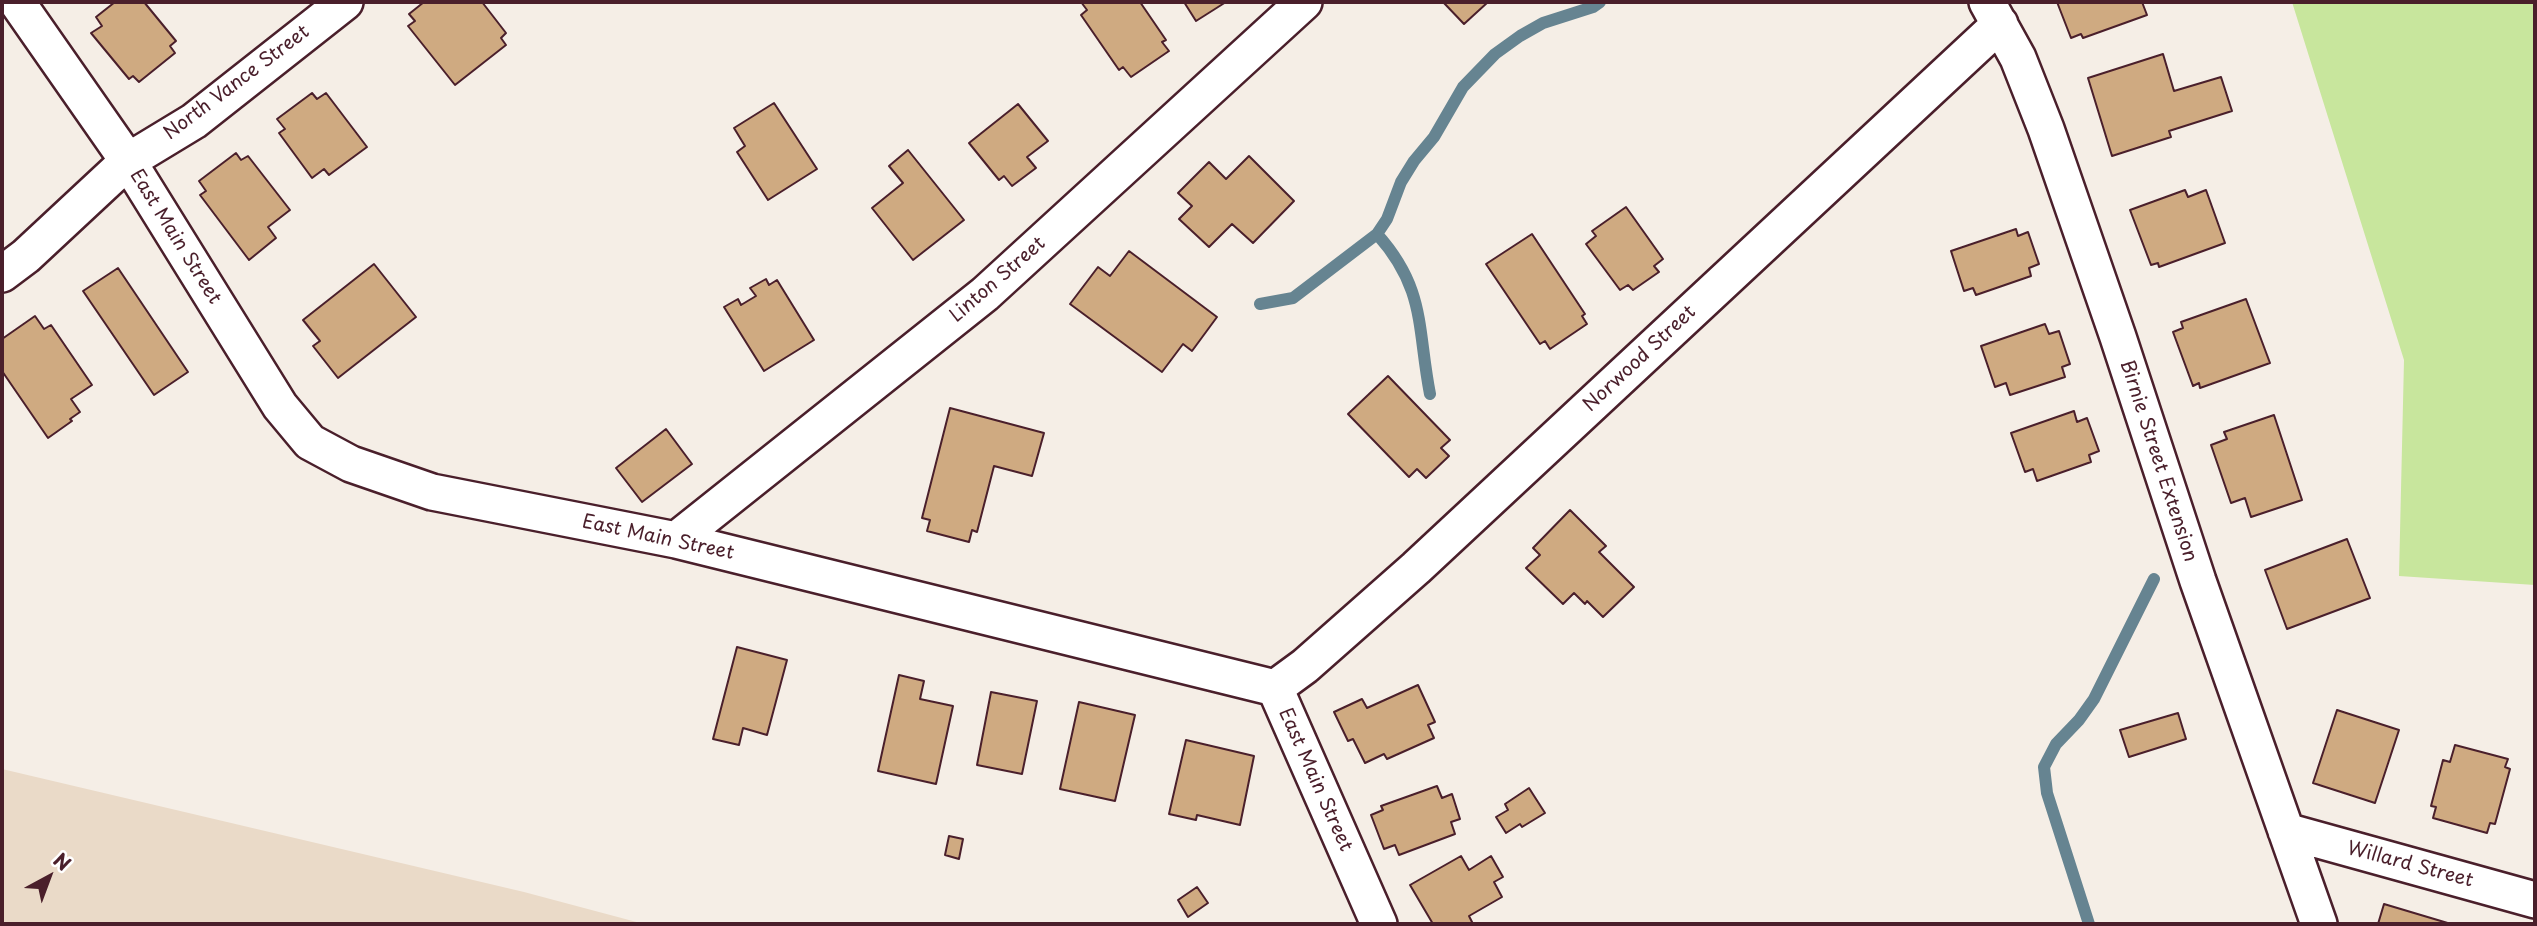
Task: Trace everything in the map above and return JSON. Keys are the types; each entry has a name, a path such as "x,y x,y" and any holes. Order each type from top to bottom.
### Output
{"street":[{"name":"East Main Street","path":"17,2 128,161 280,406 310,442 351,464 432,492 676,540 1275,688 1378,924"},
{"name":"North Vance Street","path":"2,274 26,256 128,161 194,121 345,2"},
{"name":"Linton Street","path":"676,540 985,294 1304,2"},
{"name":"Norwood Street","path":"1275,688 1305,666 1416,568 1993,13"},
{"name":"Birnie Street Extension","path":"1993,13 2018,58 2046,129 2198,581 2319,924"},
{"name":"Willard Street","path":"2286,831 2535,900"}],"shaded area":[{"path":"2,769 524,892 644,924 2,924"}],"green space":[{"path":"2292,2 2535,2 2535,585 2399,576 2404,360"}],"building":[{"path":"115,2 144,2 176,41 170,46 175,53 139,82 133,76 129,79 91,33 102,26 96,17"},
{"path":"424,2 482,2 506,33 501,38 506,45 455,85 408,26 415,21 409,14"},
{"path":"1081,2 1140,2 1166,40 1162,42 1169,51 1131,77 1123,67 1119,70 1081,15 1087,10"},
{"path":"1184,2 1226,2 1196,21"},
{"path":"1443,2 1488,2 1464,24"},
{"path":"2057,2 2142,2 2147,15 2083,38 2081,34 2071,38"},
{"path":"2163,54 2174,91 2221,77 2232,111 2169,131 2171,137 2112,156 2088,78"},
{"path":"312,93 317,99 326,93 367,147 329,175 324,169 312,178 279,133 285,129 277,119"},
{"path":"774,103 817,169 768,200 737,152 745,146 734,128"},
{"path":"1018,104 1048,141 1027,157 1036,168 1012,186 1004,176 999,180 969,143"},
{"path":"908,150 964,220 913,260 872,208 903,183 889,166"},
{"path":"236,153 241,160 248,156 290,210 268,227 276,238 249,260 200,195 206,191 199,181"},
{"path":"1249,156 1294,201 1253,243 1232,224 1209,247 1179,219 1192,206 1178,193 1209,162 1226,179"},
{"path":"2185,190 2188,197 2206,190 2225,243 2159,267 2158,263 2151,265 2130,210"},
{"path":"1626,207 1663,259 1654,266 1659,272 1633,290 1628,285 1620,290 1586,244 1596,236 1592,231"},
{"path":"2016,229 2018,236 2028,232 2039,264 2029,268 2031,276 1976,295 1973,288 1964,291 1951,251"},
{"path":"1532,234 1585,314 1582,316 1587,324 1550,349 1545,341 1540,344 1486,264"},
{"path":"1129,251 1217,317 1192,351 1183,344 1162,372 1070,304 1098,267 1110,276"},
{"path":"374,264 416,317 338,378 313,346 320,341 303,320"},
{"path":"118,268 188,372 154,395 83,291"},
{"path":"766,279 769,285 777,280 814,340 764,371 724,307 738,299 741,305 756,296 750,288"},
{"path":"2246,299 2270,363 2200,388 2199,383 2193,386 2173,332 2183,328 2181,322"},
{"path":"35,316 44,329 51,325 92,385 71,399 80,412 48,438 2,371 2,339"},
{"path":"2045,324 2049,334 2059,331 2070,364 2062,367 2065,377 2010,395 2006,383 1995,387 1981,346"},
{"path":"1388,376 1450,440 1441,448 1449,456 1426,478 1417,469 1409,477 1348,414"},
{"path":"950,408 1044,433 1032,476 994,466 977,532 972,530 969,542 927,531 930,520 922,518"},
{"path":"2074,411 2077,422 2087,418 2099,451 2089,455 2091,462 2037,481 2033,469 2025,472 2011,433"},
{"path":"2274,415 2302,500 2251,517 2245,498 2231,503 2211,445 2227,439 2224,432"},
{"path":"666,429 692,464 642,502 616,468"},
{"path":"1570,510 1606,546 1599,552 1634,587 1603,617 1587,601 1585,604 1574,593 1563,604 1526,568 1540,555 1533,548"},
{"path":"2347,539 2370,598 2287,629 2265,570"},
{"path":"737,647 787,660 767,735 743,728 739,745 713,739"},
{"path":"899,675 924,681 920,699 953,706 936,784 878,771"},
{"path":"1418,685 1435,722 1428,725 1434,738 1387,759 1384,754 1365,763 1353,739 1348,741 1334,712 1362,699 1367,708"},
{"path":"991,692 1037,701 1022,774 977,765"},
{"path":"1079,702 1135,715 1115,801 1060,789"},
{"path":"2337,710 2399,730 2375,803 2313,783"},
{"path":"2178,713 2186,739 2129,757 2120,730"},
{"path":"1186,740 1254,756 1240,825 1197,815 1196,820 1169,814"},
{"path":"2455,745 2508,759 2505,767 2510,769 2495,824 2490,823 2487,833 2433,818 2436,807 2431,806 2443,760 2450,762"},
{"path":"1437,786 1442,798 1452,794 1460,819 1451,822 1455,834 1399,855 1395,845 1384,849 1371,815 1383,810 1381,806"},
{"path":"1529,788 1545,813 1506,833 1496,817 1508,810 1505,804"},
{"path":"949,836 963,839 959,859 945,855"},
{"path":"1461,856 1469,870 1491,856 1503,877 1494,882 1502,897 1469,916 1473,924 1433,924 1410,885"},
{"path":"1197,887 1208,903 1188,917 1178,900"},
{"path":"2384,904 2451,924 2378,924"}],"waterway":[{"path":"1260,304 1293,298 1377,234 1387,219 1401,182 1414,161 1434,137 1463,87 1495,54 1543,23 1593,7 1600,2"},
{"path":"1377,234 1393,254 1412,291 1430,394"},
{"path":"2089,924 2047,793 2044,767 2056,744 2094,699 2154,579"}]}
